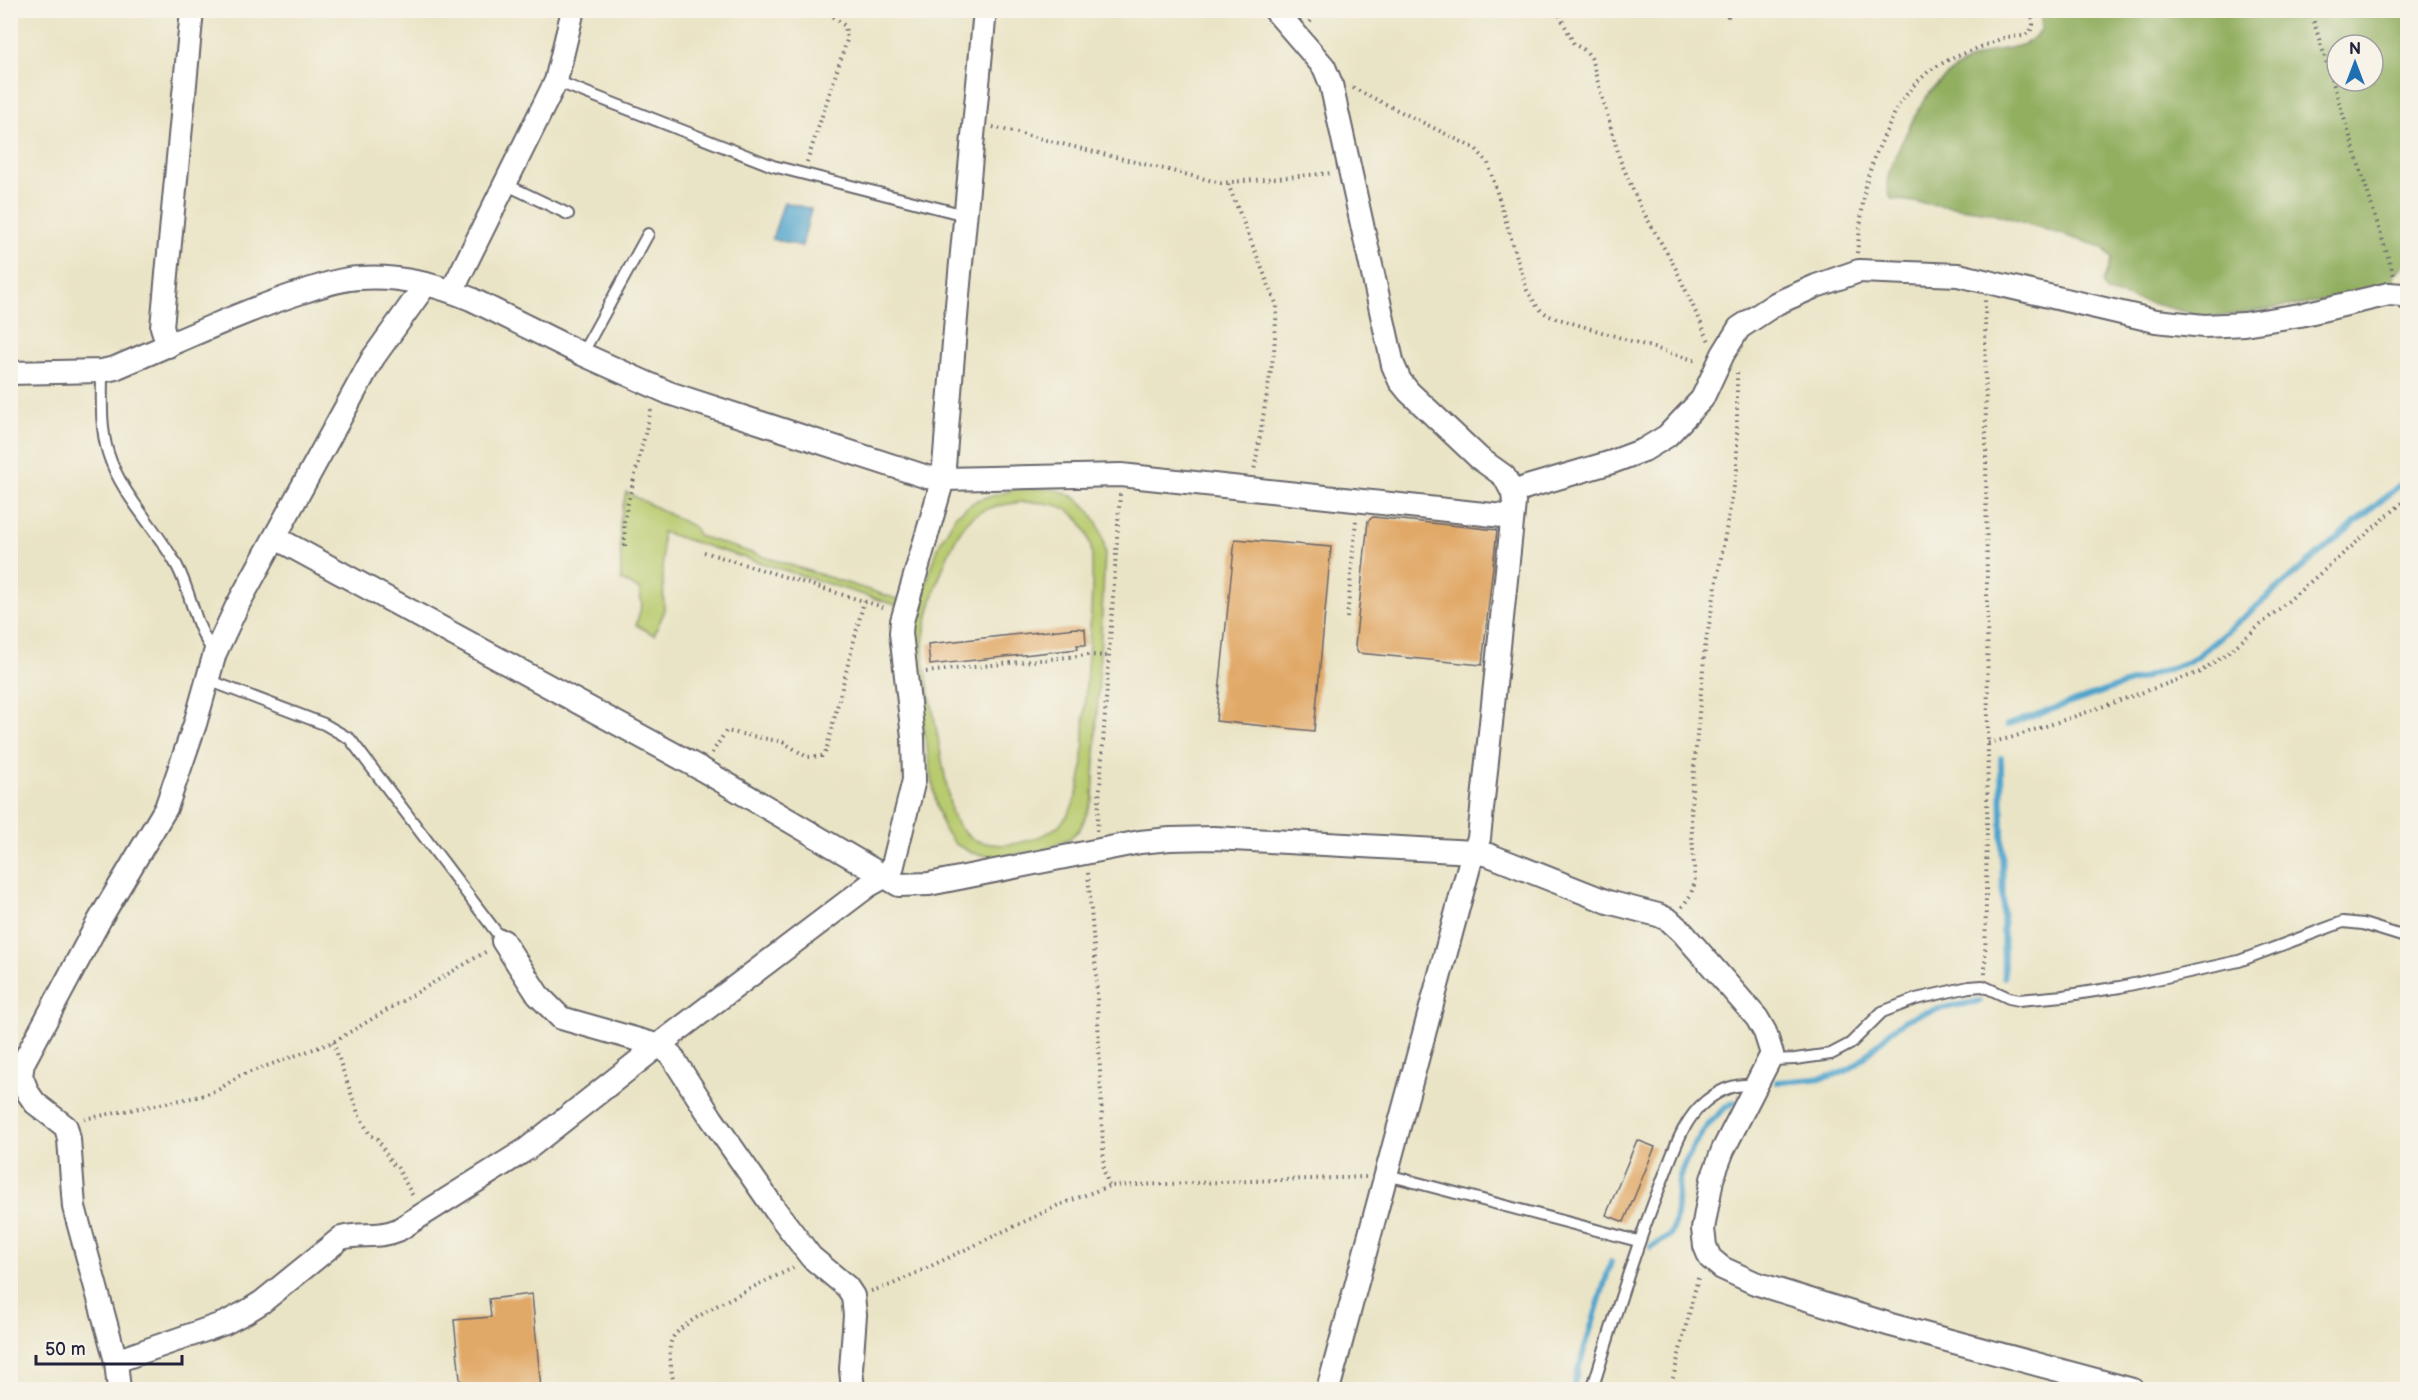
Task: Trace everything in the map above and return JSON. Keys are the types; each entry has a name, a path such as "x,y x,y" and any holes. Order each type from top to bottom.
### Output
{"street":[{"path":"168,346 162,327 192,10"},
{"path":"452,291 556,81 573,10"},
{"path":"116,1361 225,1323 262,1302 341,1238 352,1234 385,1235 527,1149 892,869 914,780 913,737 901,633 904,613 943,479 985,10"},
{"path":"1275,10 1324,67 1331,84 1393,365 1400,381 1470,450 1504,476 1513,493 1479,838 1470,863 1328,1389"},
{"path":"1513,493 1644,450 1667,436 1702,399 1739,328 1757,315 1816,286 1859,271 1958,275 2156,321 2204,326 2244,324 2300,315 2389,294 2403,295 2408,299"},
{"path":"10,373 102,371 115,368 266,304 344,280 382,278 426,284 452,291 657,388 927,477 943,479 1121,475 1512,517"},
{"path":"119,1389 116,1361 74,1207 66,1127 35,1103 28,1093 21,1076 23,1063 100,919 166,808 215,653 237,606 373,358 426,284"},
{"path":"276,538 703,770 899,885 929,884 1140,842 1197,838 1474,852 1489,855 1608,902 1669,920 1757,1018 1770,1044 1770,1060 1723,1150 1712,1179 1703,1229 1705,1246 1710,1258 1722,1268 1755,1283 2107,1387 2133,1389"},
{"path":"503,941 538,995 561,1018 660,1046 671,1055 747,1171 811,1257 847,1287 853,1296 855,1315 851,1369 853,1389"}],"lane":[{"path":"556,81 773,166 965,215"},
{"path":"505,184 568,214"},
{"path":"582,354 648,234"},
{"path":"102,371 102,421 108,452 118,476 177,567 204,640 215,653"},
{"path":"208,680 324,724 350,739 503,941"},
{"path":"1770,1060 1831,1054 1850,1044 1874,1018 1893,1007 1946,992 1983,986 2019,1000 2120,987 2239,961 2343,921 2363,924 2408,938"},
{"path":"1592,1389 1638,1241 1676,1145 1694,1113 1705,1102 1725,1088 1742,1084 1756,1085"},
{"path":"1386,1176 1638,1241"}],"path":[{"path":"803,174 847,40 845,26 825,10"},
{"path":"1557,10 1574,44 1586,51 1591,58 1620,160 1641,208 1675,267 1719,363"},
{"path":"1728,10 1728,20"},
{"path":"1859,271 1857,258 1865,186 1874,158 1898,106 1929,72 1950,59 2006,37 2023,36 2030,32 2033,25 2032,10"},
{"path":"2310,10 2391,268"},
{"path":"1331,84 1343,84 1355,88 1476,149 1488,163 1527,290 1538,308 1549,316 1701,362 1734,363 1737,374 1737,469 1705,647 1691,818 1695,882 1690,896 1669,920"},
{"path":"974,124 1227,184 1330,173 1350,168"},
{"path":"1227,184 1277,306 1274,352 1251,489"},
{"path":"1983,986 1988,743 1985,280"},
{"path":"625,546 624,519 628,496 657,388"},
{"path":"1109,1186 1104,1171 1096,972 1088,870 1098,823 1121,475"},
{"path":"1988,743 2076,716 2200,672 2230,651 2408,498"},
{"path":"1347,618 1358,502"},
{"path":"704,552 904,613"},
{"path":"703,770 726,731 783,742 807,757 822,756 826,751 864,601"},
{"path":"926,672 1088,655 1109,656"},
{"path":"66,1127 77,1120 201,1096 218,1090 238,1076 333,1042 503,941"},
{"path":"333,1042 358,1113 370,1135 378,1139 391,1163 397,1167 422,1214"},
{"path":"853,1296 891,1285 1059,1205 1109,1186 1386,1176"},
{"path":"675,1389 670,1347 673,1337 702,1314 802,1264 811,1257"},
{"path":"1670,1389 1700,1272 1710,1258"}],"green space":[{"path":"2040,11 2407,11 2408,261 2394,275 2395,290 2209,318 2106,292 2103,282 2112,258 2102,247 1989,212 1892,199 1887,183 1891,165 1928,94 1951,72 1966,63 1989,52 2015,47 2031,39 2042,29"},
{"path":"1039,488 1060,491 1078,500 1092,514 1101,532 1105,551 1093,799 1080,829 1070,838 1040,851 995,857 972,853 955,844 944,830 936,803 910,643 917,611 939,545 956,515 977,500 1017,489","holes":["1023,502 1057,505 1065,508 1078,518 1085,529 1091,548 1092,592 1082,772 1070,811 1054,828 1031,840 993,844 981,842 968,835 960,828 952,815 925,667 923,644 940,575 965,525 974,516 992,508"]},
{"path":"626,492 694,527 699,536 900,600 899,606 662,532 664,612 654,635 636,625 642,604 639,589 621,580 620,520"}],"water":[{"path":"784,202 811,209 802,246 772,239"}],"building":[{"path":"1373,517 1497,530 1482,665 1358,653 1355,646 1368,521"},
{"path":"1235,539 1331,547 1314,731 1216,721"},
{"path":"1076,628 1085,629 1086,645 1077,645 1078,649 930,665 928,644"},
{"path":"1637,1140 1655,1147 1624,1222 1606,1215"},
{"path":"532,1294 541,1389 461,1389 454,1320 491,1317 489,1299"}],"waterway":[{"path":"2007,725 2188,662 2408,478"},
{"path":"2001,758 2004,977"},
{"path":"1777,1082 1819,1078 1840,1073 1857,1064 1891,1030 1904,1021 1931,1011 1980,1001"},
{"path":"1651,1247 1668,1237 1673,1229 1679,1180 1693,1147 1717,1115 1735,1102"},
{"path":"1572,1390 1611,1262"}]}
